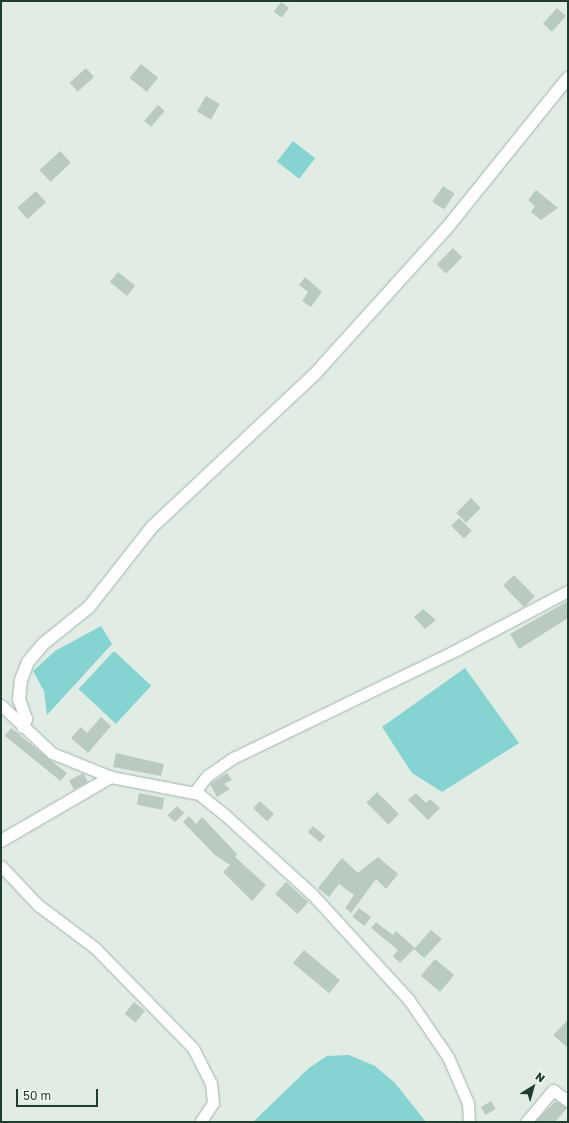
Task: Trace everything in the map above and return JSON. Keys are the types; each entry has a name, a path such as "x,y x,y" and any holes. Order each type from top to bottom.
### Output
{"street":[{"path":"23,727 26,720 19,699 22,680 28,662 43,644 90,607 152,527 314,375 446,229 568,78"},
{"path":"194,793 207,776 233,758 456,650 568,591"},
{"path":"1,705 52,753 111,777 194,793 224,814 312,894 409,1000 448,1057 468,1103 469,1122"},
{"path":"1,841 111,777"},
{"path":"1,866 38,905 95,948 193,1048 211,1083 213,1103 200,1122"},
{"path":"526,1122 553,1090 568,1101"}],"water":[{"path":"293,141 315,158 299,179 277,161"},
{"path":"101,626 112,644 47,715 44,691 33,671 55,651"},
{"path":"114,651 151,686 116,724 79,689"},
{"path":"465,668 519,743 442,792 412,773 382,727"},
{"path":"349,1055 375,1066 395,1083 426,1122 253,1122 309,1068 327,1056"}],"building":[{"path":"281,2 289,8 282,18 274,12"},
{"path":"557,8 566,16 552,32 543,24"},
{"path":"141,64 158,78 147,92 130,78"},
{"path":"86,68 94,77 78,92 70,83"},
{"path":"206,96 220,104 211,120 197,112"},
{"path":"158,105 165,111 151,127 144,121"},
{"path":"60,151 71,163 50,182 40,170"},
{"path":"443,186 455,194 444,210 432,202"},
{"path":"536,190 558,208 541,220 531,212 535,206 528,200"},
{"path":"36,191 46,202 27,219 17,208"},
{"path":"453,248 462,257 446,273 437,264"},
{"path":"118,272 135,286 127,296 110,282"},
{"path":"305,277 322,292 311,307 302,301 308,292 299,285"},
{"path":"471,498 481,508 466,523 456,513"},
{"path":"459,518 472,531 464,539 451,526"},
{"path":"514,575 535,597 524,607 503,585"},
{"path":"568,601 568,618 519,649 510,634"},
{"path":"423,609 436,620 425,629 414,617"},
{"path":"101,717 111,726 88,753 71,738 81,727 87,733"},
{"path":"11,728 67,773 61,781 5,736"},
{"path":"116,753 164,764 161,776 113,767"},
{"path":"83,773 88,782 74,790 69,781"},
{"path":"227,773 232,780 224,784 230,789 217,797 210,784"},
{"path":"377,792 399,814 388,825 366,803"},
{"path":"139,793 165,798 162,810 137,805"},
{"path":"416,793 426,803 430,799 440,808 428,820 408,800"},
{"path":"260,801 274,814 267,821 253,808"},
{"path":"177,806 184,813 175,822 168,815"},
{"path":"189,816 196,824 202,817 237,854 235,857 266,885 252,901 223,872 230,865 215,855 183,822"},
{"path":"313,826 325,836 320,842 308,832"},
{"path":"378,857 398,874 386,889 376,879 351,913 345,908 354,895 339,884 329,897 318,888 342,858 358,873"},
{"path":"286,882 308,902 298,914 275,894"},
{"path":"359,908 371,917 364,926 352,917"},
{"path":"376,922 393,935 396,931 415,948 431,930 442,939 424,958 414,949 400,963 393,956 398,950 371,928"},
{"path":"304,950 340,980 329,993 293,963"},
{"path":"435,959 454,975 440,992 421,976"},
{"path":"134,1002 145,1011 135,1022 125,1014"},
{"path":"568,1020 568,1048 553,1035"},
{"path":"491,1101 496,1109 486,1115 481,1107"},
{"path":"556,1101 567,1108 555,1122 535,1122"}]}
